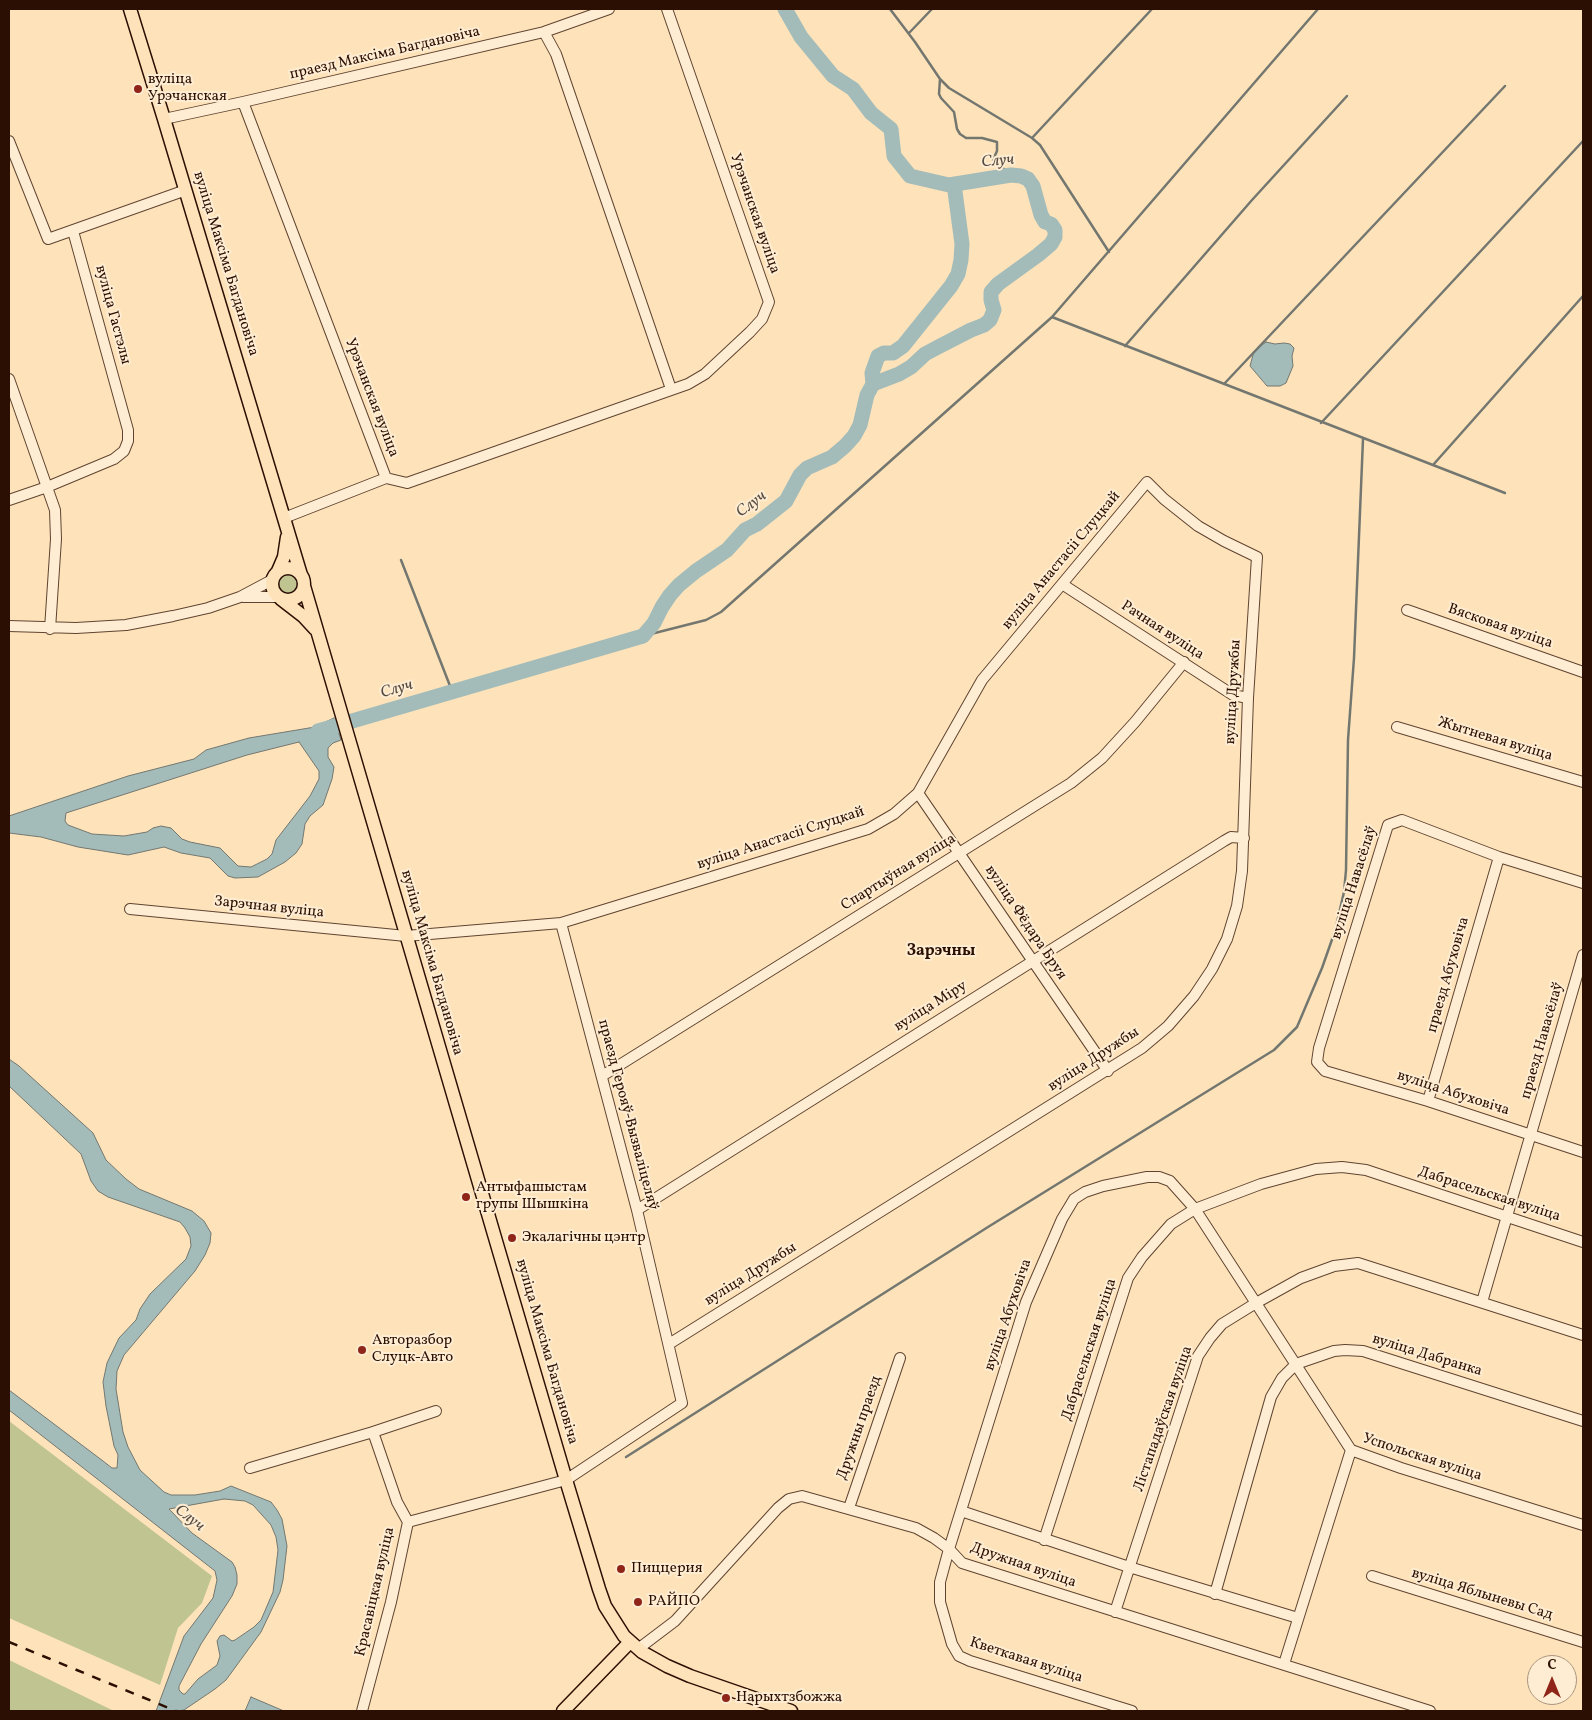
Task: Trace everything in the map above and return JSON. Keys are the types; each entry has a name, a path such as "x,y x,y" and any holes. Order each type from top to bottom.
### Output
{"main road":[{"name":"вуліца Максіма Багдановіча","path":"130,9 319,635 599,1588 613,1620 634,1646 667,1666 690,1676 791,1711"},
{"name":"вуліца Максіма Багдановіча","path":"275,575 287,544 286,524"},
{"path":"290,568 302,581 301,593 296,598 289,600 279,598 273,590 275,575 290,568"},
{"name":"вуліца Максіма Багдановіча","path":"279,598 303,616 319,635"},
{"path":"563,1711 634,1646"}],"street":[{"name":"праезд Максіма Багдановіча","path":"164,119 544,32 609,9"},
{"name":"Урэчанская вуліца","path":"243,102 386,478 407,483 688,384 705,374 762,319 768,302 667,9"},
{"path":"544,32 556,54 671,389"},
{"path":"9,141 48,239 186,190"},
{"name":"вуліца Гастэлы","path":"47,487 114,459 124,451 128,441 128,430 73,231"},
{"path":"9,379 47,487 53,499 56,522 50,629"},
{"path":"286,524 386,478"},
{"name":"вуліца Анастасіі Слуцкай","path":"406,936 561,923 868,829 894,814 918,793 982,680 1147,482 1164,499 1198,526 1257,557"},
{"path":"9,500 47,487"},
{"name":"вуліца Дружбы","path":"669,1344 1108,1071 1142,1048 1168,1026 1194,996 1212,969 1227,939 1237,906 1244,838 1248,698 1257,557"},
{"path":"9,626 50,629 126,625 173,616 208,608 240,597 275,575"},
{"name":"Рачная вуліца","path":"1062,584 1233,695 1248,698"},
{"path":"240,597 279,598"},
{"name":"Вясковая вуліца","path":"1407,610 1583,672"},
{"name":"Спартыўная вуліца","path":"602,1076 1071,783 1102,758 1135,722 1184,662"},
{"name":"Жытневая вуліца","path":"1397,727 1583,782"},
{"name":"вуліца Фёдара Бруя","path":"918,793 1108,1071"},
{"name":"вуліца Навасёлаў","path":"1317,1062 1319,1048 1388,825 1402,820 1499,857 1583,883"},
{"name":"вуліца Міру","path":"637,1210 1231,837 1244,838"},
{"name":"праезд Абуховіча","path":"1428,1101 1499,857"},
{"name":"Зарэчная вуліца","path":"130,909 406,936"},
{"name":"праезд Герояў-Вызваліцеляў","path":"561,923 637,1210 682,1403"},
{"name":"праезд Навасёлаў","path":"1482,1302 1583,955"},
{"name":"вуліца Абуховіча","path":"1317,1062 1324,1071 1428,1101 1583,1152"},
{"name":"Дабрасельская вуліца","path":"1044,1540 1128,1278 1142,1258 1171,1224 1195,1209 1261,1184 1316,1169 1342,1167 1366,1170 1583,1242"},
{"name":"вуліца Абуховіча","path":"949,1549 1026,1302 1062,1219 1074,1199 1085,1192 1103,1186 1159,1176 1170,1181 1195,1209"},
{"path":"1195,1209 1351,1450"},
{"name":"Лістападаўская вуліца","path":"1115,1612 1198,1356 1222,1324 1256,1303 1301,1278 1334,1266 1358,1263 1583,1335"},
{"name":"вуліца Дабранка","path":"1215,1594 1271,1398 1282,1378 1296,1364 1334,1351 1363,1351 1583,1421"},
{"name":"Дружны праезд","path":"849,1508 900,1358"},
{"name":"Красавіцкая вуліца","path":"362,1711 391,1602 408,1522 566,1480 682,1403"},
{"path":"250,1468 373,1432 436,1411"},
{"path":"373,1432 397,1502 408,1522"},
{"name":"Успольская вуліца","path":"1284,1664 1351,1450 1401,1468 1583,1525"},
{"name":"Дружная вуліца","path":"634,1646 675,1621 778,1508 789,1499 802,1496 916,1528 949,1549 962,1563 1430,1711"},
{"path":"961,1511 1129,1567 1298,1618"},
{"name":"Кветкавая вуліца","path":"949,1549 940,1582 940,1602 952,1644 958,1656 1132,1711"},
{"name":"вуліца Яблыневы Сад","path":"1372,1576 1583,1642"}],"green space":[{"path":"283,573 291,573 298,580 298,588 291,595 283,595 276,588 276,580"},
{"path":"9,1421 212,1576 202,1603 178,1628 160,1685 9,1618"},
{"path":"9,1660 114,1711 9,1711"}],"water":[{"path":"1266,342 1290,344 1294,348 1292,356 1293,366 1286,383 1280,386 1267,386 1250,366 1254,351"},
{"path":"334,718 341,740 333,743 328,748 328,757 334,767 323,805 310,816 305,824 302,844 296,853 285,862 258,877 235,878 228,876 210,858 181,853 164,847 128,855 78,847 41,837 9,833 9,816 128,776 194,759 206,750 249,738 315,727","holes":["299,742 319,771 319,779 310,796 276,840 272,854 267,859 251,867 238,866 220,848 182,839 171,828 161,826 147,832 124,836 92,834 68,825 65,821 66,813 247,755"]},
{"path":"9,1059 93,1133 106,1160 126,1179 139,1189 192,1211 204,1221 211,1233 210,1243 205,1255 195,1271 124,1355 117,1371 116,1389 123,1432 128,1447 140,1470 164,1492 171,1495 195,1495 220,1491 231,1486 271,1502 282,1519 287,1546 280,1592 261,1632 226,1680 184,1710 156,1711 184,1636 213,1598 217,1580 215,1571 9,1410 9,1390 112,1468 117,1468 118,1455 114,1446 103,1382 107,1363 119,1338 136,1320 140,1309 150,1294 186,1259 191,1246 190,1237 180,1222 108,1197 98,1191 91,1181 81,1154 9,1086","holes":["224,1499 245,1501 253,1505 271,1525 276,1537 278,1550 273,1592 261,1620 254,1627 232,1641 224,1635 220,1636 217,1641 220,1656 217,1665 198,1679 183,1694 179,1690 179,1686 201,1644 232,1596 237,1584 237,1575 232,1562 192,1533 169,1509"]},
{"path":"251,1697 284,1711 245,1711"}],"waterway":[{"name":"Случ","path":"318,731 643,636 654,623 670,595 679,585 727,550 745,530 757,524 786,501 800,475 807,468 832,457 845,446 854,436 860,425 867,395 873,384 899,374 911,367 925,354 984,325 990,320 994,310 991,292 998,284 1051,244 1055,237 1055,230 1051,224 1045,222 1041,215 1033,186 1028,179 1011,175 949,185 910,176 894,156 891,129 871,113 853,89 833,76 801,37 785,9"},
{"path":"890,9 940,79 949,88 1032,138 1040,145 1109,252"},
{"path":"909,33 932,9"},
{"path":"1032,138 1152,9"},
{"path":"643,636 706,620 721,612 1052,317 1318,9"},
{"path":"940,79 939,94 954,112 957,129 960,134 966,138 982,138 997,142 997,151 993,160 1011,175"},
{"path":"1224,384 1505,86"},
{"path":"1125,346 1252,200 1347,96"},
{"path":"1321,423 1583,141"},
{"path":"873,384 872,373 878,356 884,353 893,353 903,346 951,286 958,274 962,244 954,184"},
{"path":"1433,465 1583,296"},
{"path":"1052,317 1505,493"},
{"path":"626,1457 988,1227 1274,1050 1297,1027 1322,968 1335,931 1344,892 1348,740 1354,658 1363,439"},
{"path":"401,560 452,691"}],"railway":[{"path":"9,1642 176,1711"}],"place":[{"name":"вуліца Урэчанская","path":"138,89"},
{"name":"Антыфашыстам групы Шышкіна","path":"466,1197"},
{"name":"Экалагічны цэнтр","path":"512,1238"},
{"name":"Авторазбор Слуцк-Авто","path":"362,1350"},
{"name":"Пиццерия","path":"621,1569"},
{"name":"РАЙПО","path":"638,1602"},
{"name":"Нарыхтзбожжа","path":"726,1698"}],"district":[{"name":"Зарэчны","path":"941,952"}]}
